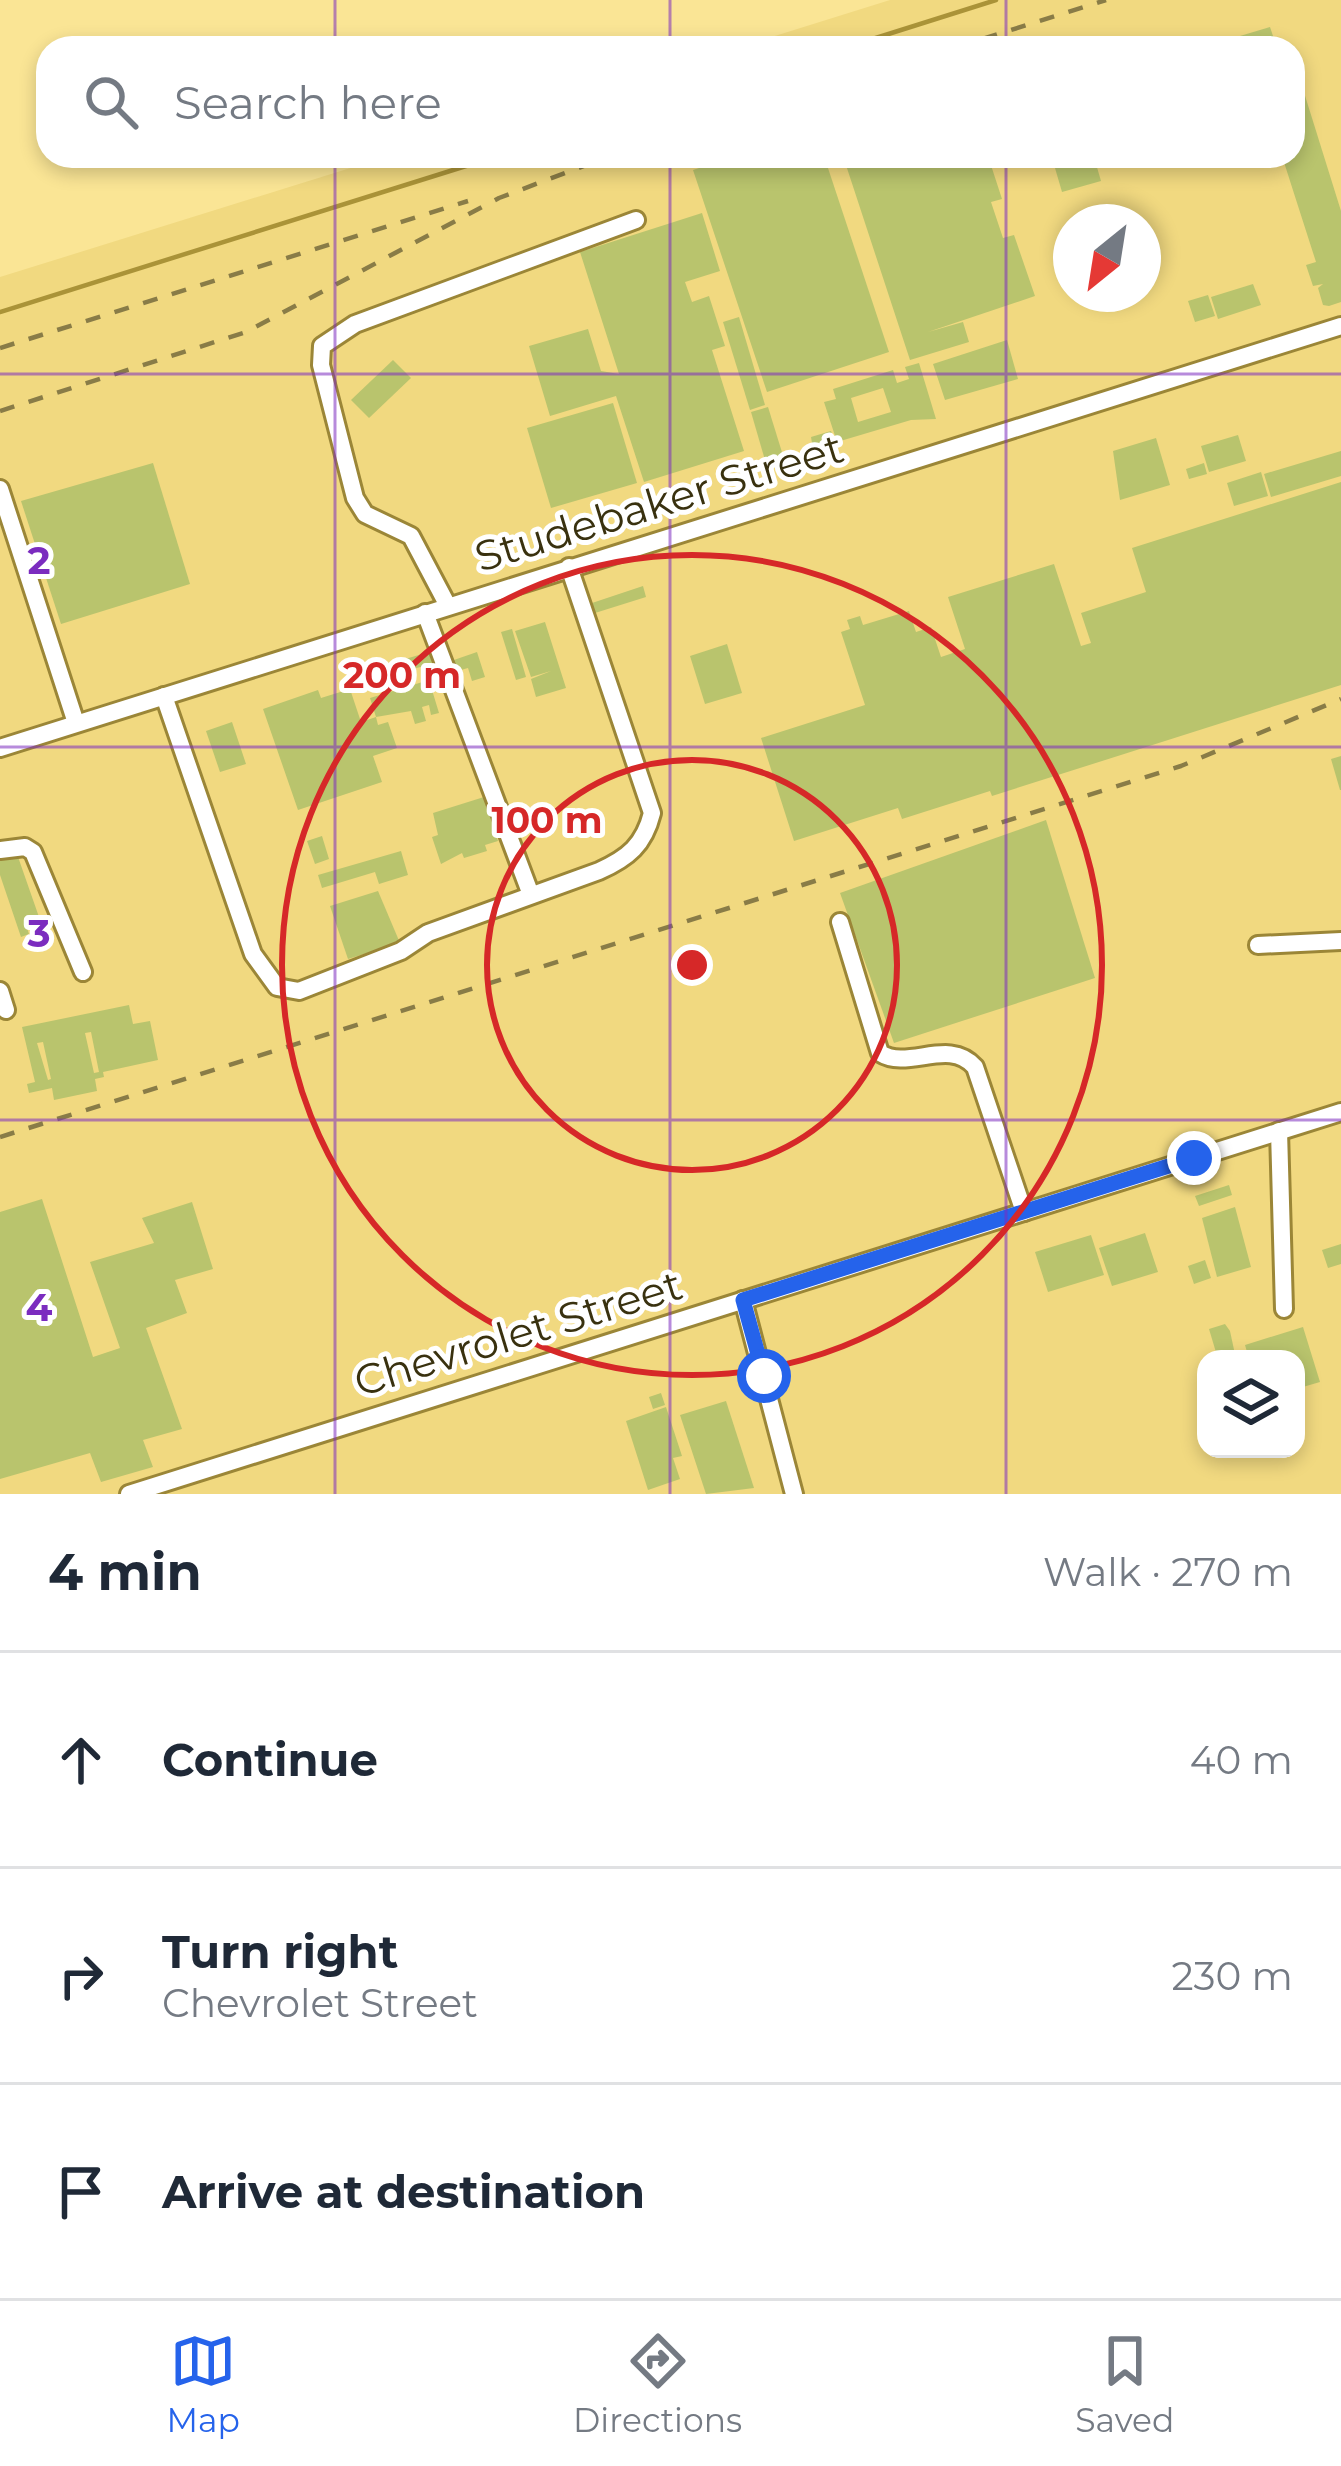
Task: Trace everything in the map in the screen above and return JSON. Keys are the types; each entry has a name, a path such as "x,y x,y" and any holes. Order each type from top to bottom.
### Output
{"lane":[{"path":"448,606 411,536 365,514 355,498 321,364 322,346 355,324 636,220"},
{"name":"Studebaker Street","path":"0,748 1341,326"},
{"path":"0,489 76,723"},
{"path":"164,696 253,954 266,976 287,993 625,860 640,844 652,813 569,567"},
{"path":"424,614 531,895"},
{"path":"0,850 26,847 34,852 83,972"},
{"path":"840,922 880,1053 896,1060 956,1055 975,1067 1024,1212"},
{"path":"1258,945 1341,941"},
{"path":"0,992 6,1010"},
{"name":"Chevrolet Street","path":"129,1494 1341,1112"},
{"path":"1280,1131 1285,1309"},
{"path":"743,1300 794,1494"}],"shaded area":[{"path":"890,0 1341,0 1341,1494 0,1494 0,277 350,168 1305,168 1305,36 774,36"}],"building":[{"path":"1270,27 1273,36 1240,36"},
{"path":"1305,96 1341,211 1341,302 1323,305 1318,288 1323,284 1313,286 1306,265 1316,262 1286,168 1305,168"},
{"path":"828,168 889,352 767,392 693,170"},
{"path":"847,168 992,168 1002,199 991,202 1003,238 1014,235 1035,296 928,332 963,322 969,342 910,360"},
{"path":"1055,168 1097,168 1101,181 1062,192"},
{"path":"702,213 720,271 685,282 692,302 709,296 725,346 712,350 744,451 644,482 616,396 550,416 529,346 588,329 601,371 619,374 580,252"},
{"path":"1253,284 1261,305 1218,319 1211,297"},
{"path":"1208,295 1215,316 1195,322 1188,301"},
{"path":"739,317 765,405 750,410 723,322"},
{"path":"1007,340 1018,379 945,400 933,364"},
{"path":"393,360 411,378 369,418 351,400"},
{"path":"919,363 936,419 911,420 837,442 824,402 836,399 833,389 893,370 897,383 909,379 905,367","holes":["883,388 891,412 858,422 851,398"]},
{"path":"613,403 637,483 551,508 527,428"},
{"path":"768,407 785,462 767,467 751,412"},
{"path":"831,431 835,442 813,449 811,437"},
{"path":"1238,435 1246,461 1209,472 1201,446"},
{"path":"1156,438 1170,485 1120,500 1113,451"},
{"path":"1341,451 1341,476 1271,497 1264,474"},
{"path":"153,463 190,584 61,624 21,501"},
{"path":"1204,463 1207,474 1189,479 1186,469"},
{"path":"1261,472 1268,496 1234,506 1227,483"},
{"path":"1341,482 1341,685 992,796 990,791 902,819 898,808 794,841 761,738 865,705 841,632 850,629 847,620 860,616 863,625 909,611 916,632 931,627 941,657 965,649 948,597 1054,564 1081,646 1091,643 1081,613 1146,592 1132,548"},
{"path":"643,586 646,597 595,613 592,603"},
{"path":"545,622 566,688 536,697 531,679 551,671 531,677 515,631"},
{"path":"512,629 526,677 516,680 501,632"},
{"path":"727,644 742,693 705,704 690,656"},
{"path":"429,652 433,664 363,681 361,672"},
{"path":"477,652 485,677 472,681 468,668 454,672 451,661"},
{"path":"429,680 439,713 431,715 429,705 422,707 426,721 415,724 411,711 376,717 370,698"},
{"path":"350,689 361,722 376,717 378,725 388,722 397,748 373,756 382,782 298,810 263,709 318,690 321,698"},
{"path":"232,722 246,764 220,772 206,731"},
{"path":"1341,756 1341,790 1340,790 1331,759"},
{"path":"484,797 498,841 485,845 487,851 464,858 462,853 441,864 432,837 438,835 433,813"},
{"path":"1046,820 1095,978 894,1043 840,893"},
{"path":"322,836 329,859 315,864 307,841"},
{"path":"401,851 408,875 379,884 375,872 322,888 318,875"},
{"path":"17,854 39,917 25,922 29,934 21,937 0,875 0,860"},
{"path":"378,891 400,943 348,959 330,906"},
{"path":"129,1005 133,1024 150,1021 158,1060 103,1072 104,1077 95,1079 97,1091 54,1100 52,1088 29,1093 27,1084 35,1082 22,1027","holes":["91,1032 99,1072 94,1073 85,1033","43,1042 51,1079 48,1080 37,1043"]},
{"path":"1229,1185 1232,1195 1199,1206 1195,1196"},
{"path":"42,1199 93,1357 120,1348 90,1262 154,1243 142,1218 192,1202 213,1269 175,1280 187,1313 146,1328 182,1429 143,1440 153,1467 101,1482 90,1453 0,1479 0,1212"},
{"path":"1235,1207 1251,1267 1217,1277 1202,1218"},
{"path":"1145,1233 1158,1272 1112,1286 1099,1248"},
{"path":"1091,1235 1104,1275 1048,1292 1035,1252"},
{"path":"1341,1244 1341,1264 1328,1268 1322,1250"},
{"path":"1205,1260 1211,1278 1194,1284 1188,1266"},
{"path":"1225,1324 1234,1350 1215,1350 1209,1329"},
{"path":"1303,1327 1320,1382 1305,1386 1305,1350 1246,1350 1245,1345"},
{"path":"661,1393 665,1405 653,1409 649,1397"},
{"path":"726,1401 754,1488 706,1494 680,1415"},
{"path":"666,1407 682,1456 673,1458 680,1479 648,1490 626,1421"}],"waterway":[{"path":"882,36 996,0"},
{"path":"0,312 460,168"}],"railway":[{"path":"992,36 1106,0"},
{"path":"0,411 246,332 499,198 578,168"},
{"path":"0,348 468,201"},
{"path":"0,1137 1181,766 1341,699"}],"route":[{"path":"764,1376 743,1300 1194,1158"}]}
